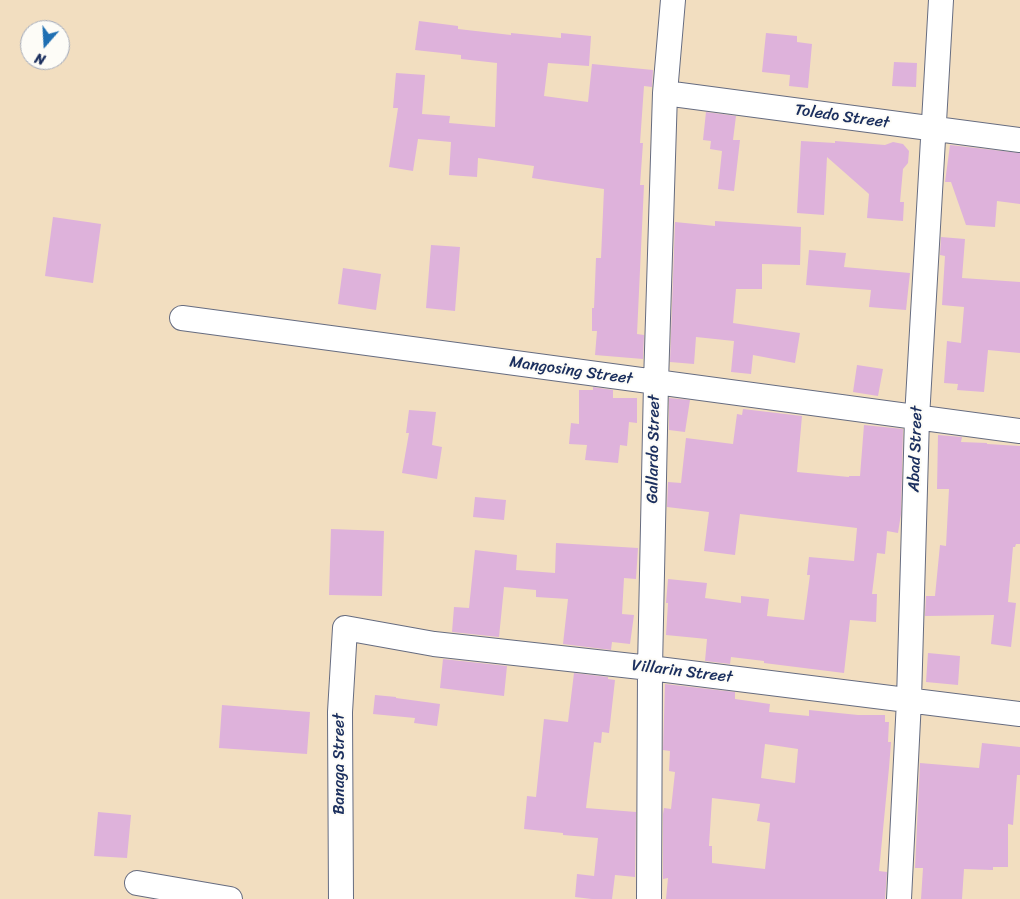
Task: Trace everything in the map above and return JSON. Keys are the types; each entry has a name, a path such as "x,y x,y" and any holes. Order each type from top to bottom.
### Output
{"street":[{"name":"Gallardo Street","path":"649,899 650,668 656,383 665,93 672,0"},
{"name":"Abad Street","path":"899,899 909,700 917,418 941,0"},
{"name":"Toledo Street","path":"665,93 1020,140"},
{"name":"Mangosing Street","path":"182,318 1020,431"},
{"name":"Villarin Street","path":"345,628 434,644 650,668 1020,714"},
{"name":"Banaga Street","path":"341,899 340,712 345,628"},
{"path":"138,883 230,899"}],"building":[{"path":"419,21 458,26 458,29 511,35 511,33 561,38 561,33 591,36 589,66 548,63 544,96 588,102 592,64 653,70 652,87 644,86 640,143 643,143 640,185 644,185 637,334 644,335 643,359 595,355 597,331 592,331 592,308 594,308 596,258 601,258 604,189 532,178 534,166 478,158 477,177 449,175 451,142 418,139 413,171 389,167 398,108 393,108 396,73 425,75 422,114 450,116 449,123 495,127 497,63 461,59 461,55 415,50"},
{"path":"766,33 797,36 797,42 812,44 808,88 789,86 790,75 762,72"},
{"path":"894,62 917,63 916,87 892,86"},
{"path":"706,112 736,116 733,140 740,140 734,191 718,189 722,151 710,149 711,141 703,140"},
{"path":"801,141 835,143 835,141 885,145 893,142 903,144 909,151 908,163 903,169 900,202 904,202 903,221 867,218 869,194 827,157 824,215 797,213"},
{"path":"950,145 1020,153 1020,204 997,201 995,227 966,225 951,182 945,182"},
{"path":"53,217 101,224 93,283 45,276"},
{"path":"715,221 801,227 800,265 762,264 762,289 736,289 733,323 800,333 795,363 753,355 751,374 731,372 734,341 696,337 694,364 670,362 675,222 715,226"},
{"path":"941,237 965,239 962,278 1020,282 1020,353 988,350 984,392 957,390 958,384 944,383 947,341 961,343 964,307 942,305 945,256 940,255"},
{"path":"431,245 460,247 455,311 426,308"},
{"path":"809,250 846,253 844,267 910,273 906,310 869,307 871,290 806,285"},
{"path":"343,268 381,274 376,310 338,304"},
{"path":"857,365 883,369 878,396 853,392"},
{"path":"593,387 613,390 613,398 637,398 637,423 629,422 627,446 620,445 618,463 585,460 587,445 569,444 571,423 579,424 579,390 593,390"},
{"path":"669,398 690,400 685,432 669,430"},
{"path":"743,409 802,416 797,472 849,477 860,476 864,425 903,429 901,514 898,533 887,531 885,554 877,553 872,594 877,594 876,622 850,620 844,673 731,657 730,664 705,661 707,639 666,635 668,579 707,583 705,598 741,603 741,596 769,599 767,616 804,620 810,575 807,575 809,557 854,561 857,528 740,514 735,555 704,551 709,512 667,507 668,482 681,483 686,438 733,444 737,414 742,415"},
{"path":"409,410 436,412 432,445 442,447 437,479 402,473 409,433 406,433"},
{"path":"938,435 962,437 961,442 1020,446 1020,544 1016,544 1013,547 1008,602 1016,603 1011,647 991,644 994,615 925,616 926,596 935,596 940,545 946,546 949,489 937,489"},
{"path":"475,497 506,500 504,520 473,517"},
{"path":"331,529 384,531 382,596 329,595"},
{"path":"556,543 638,548 636,579 624,578 622,614 634,615 630,644 612,642 611,650 563,644 568,599 536,597 536,590 504,587 499,637 452,632 454,607 469,608 475,550 517,555 516,570 555,573"},
{"path":"928,653 960,656 958,685 926,682"},
{"path":"443,659 507,666 504,696 440,688"},
{"path":"574,673 608,677 608,679 615,680 609,733 602,732 601,743 594,742 586,808 636,812 635,877 615,875 612,899 575,897 577,874 594,876 598,838 524,829 527,796 536,797 544,719 568,722"},
{"path":"665,684 735,692 735,699 770,704 769,712 809,716 809,710 858,715 885,715 885,722 889,722 888,742 891,742 879,871 887,872 885,899 666,899 668,878 663,879 663,814 664,808 671,809 675,772 669,771 670,751 663,750","holes":["765,744 798,749 795,783 761,778","712,798 760,804 757,821 770,823 765,869 712,863 712,846 709,846"]},
{"path":"375,695 440,704 437,726 414,723 415,718 373,714"},
{"path":"222,705 310,712 307,754 219,748"},
{"path":"982,743 1020,747 1020,775 1017,775 1013,825 1008,824 1008,867 993,867 993,870 964,869 962,899 921,899 923,868 915,868 920,763 979,768"},
{"path":"98,812 131,815 127,858 94,856"}]}
